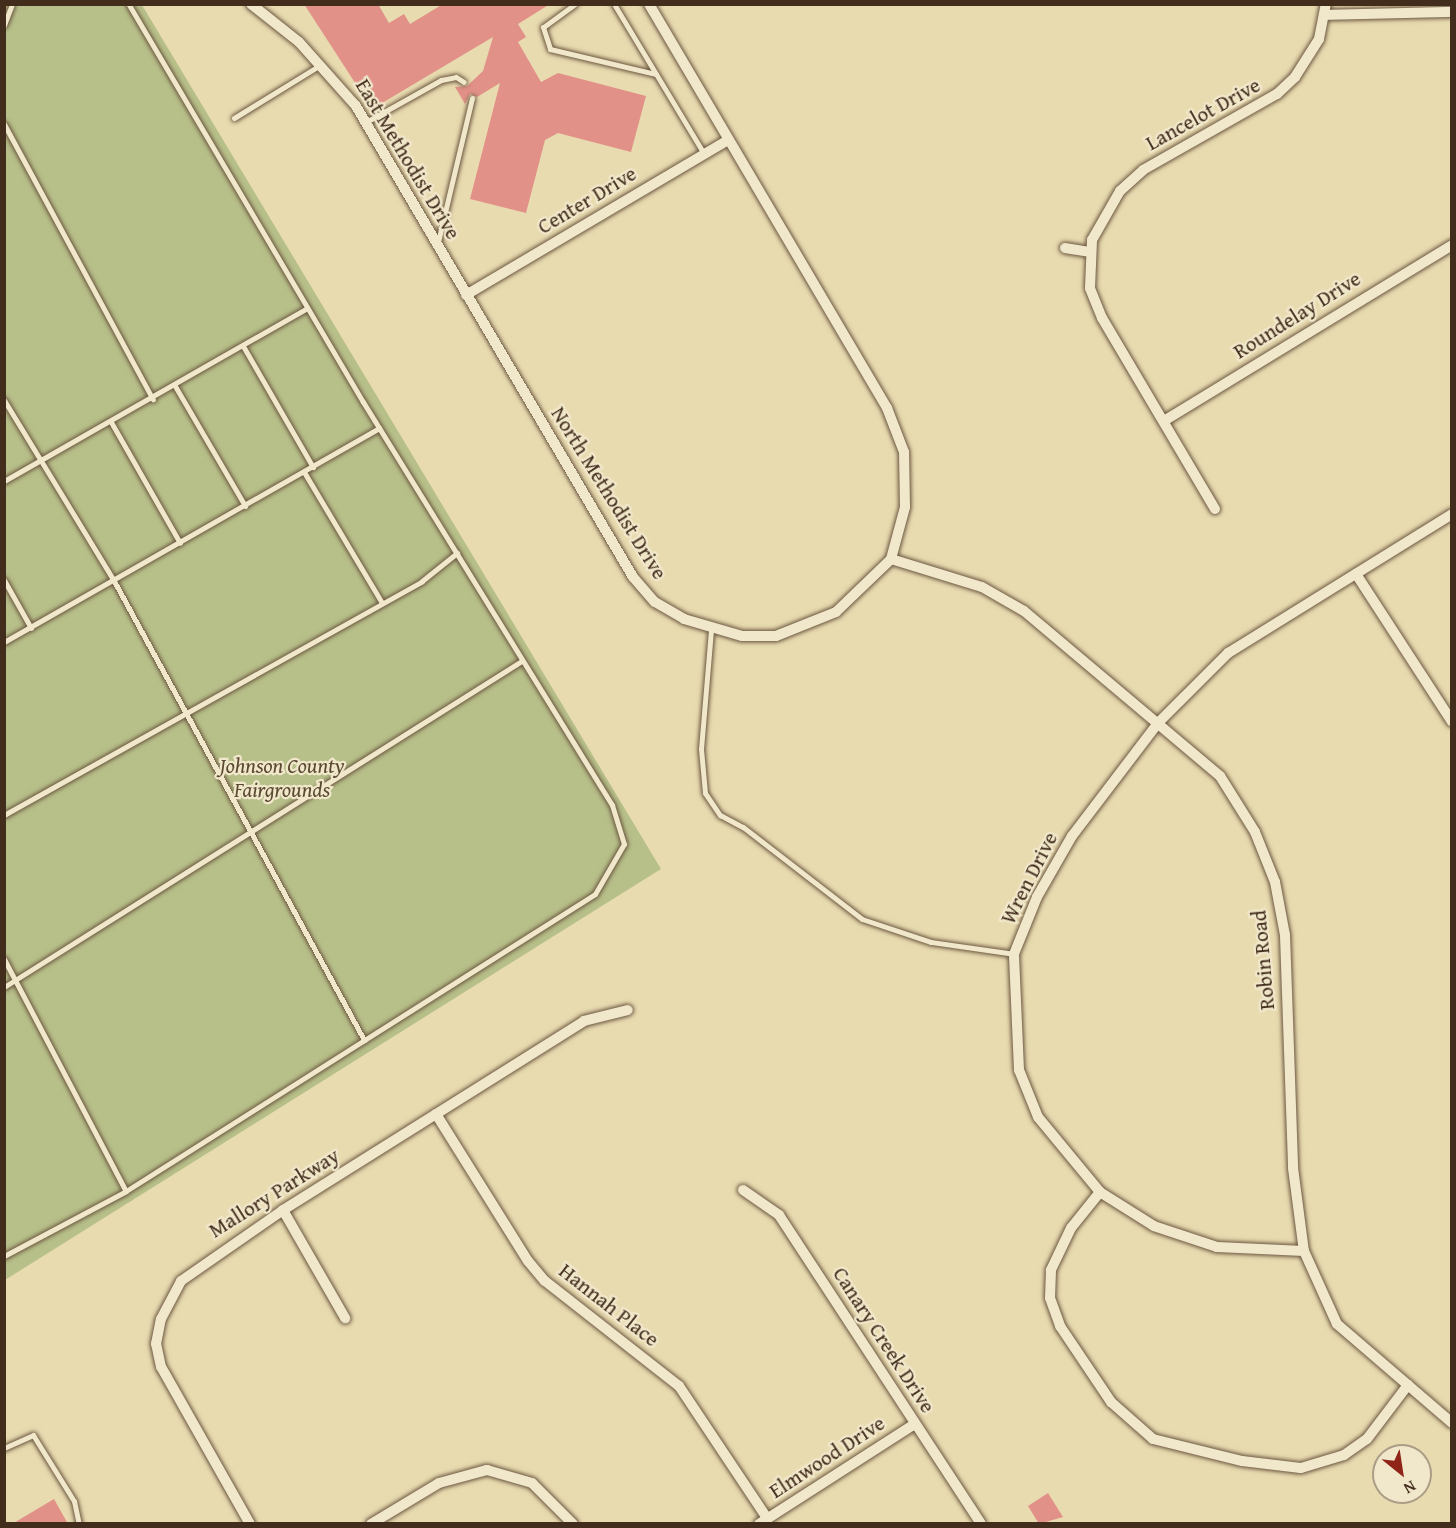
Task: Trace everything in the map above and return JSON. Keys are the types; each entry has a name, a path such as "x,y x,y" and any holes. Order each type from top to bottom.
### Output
{"street":[{"name":"East Methodist Drive","path":"251,4 322,64 366,122 466,295"},
{"path":"649,4 898,430 905,507 891,559"},
{"path":"1326,10 1452,12"},
{"name":"Lancelot Drive","path":"1215,509 1102,318 1090,288 1090,252 1101,217 1120,191 1143,170 1277,94 1310,59 1326,10"},
{"name":"Center Drive","path":"466,295 728,140"},
{"name":"Roundelay Drive","path":"1164,421 1452,245"},
{"path":"1065,248 1090,252"},
{"name":"North Methodist Drive","path":"466,295 633,577 655,602 711,630 776,636 807,627 836,612 891,559"},
{"name":"Wren Drive","path":"1304,1251 1217,1247 1154,1226 1100,1192 1038,1117 1019,1070 1014,954 1036,897 1072,836 1159,722 1228,653 1452,514"},
{"name":"Robin Road","path":"891,559 982,586 1024,611 1159,722 1220,776 1255,832 1275,882 1285,935 1293,1168 1304,1251 1337,1324 1452,1423"},
{"path":"1356,574 1450,717"},
{"name":"Mallory Parkway","path":"250,1524 173,1394 156,1344 168,1300 181,1281 283,1210 584,1022 628,1010"},
{"name":"Hannah Place","path":"436,1114 528,1261 545,1281 679,1386 763,1521"},
{"name":"Canary Creek Drive","path":"743,1191 779,1215 981,1524"},
{"path":"1100,1192 1071,1228 1051,1270 1050,1298 1060,1326 1111,1402 1153,1439 1242,1461 1301,1468 1344,1455 1367,1439 1408,1385"},
{"path":"283,1210 345,1318"},
{"name":"Elmwood Drive","path":"763,1521 915,1424"},
{"path":"371,1524 439,1483 487,1470 532,1483 573,1524"}],"lane":[{"path":"4,25 12,4"},
{"path":"4,1256 126,1191 596,894 624,844 612,805 520,662 129,4"},
{"path":"575,4 543,27 550,49 656,74"},
{"path":"614,4 704,154"},
{"path":"234,118 322,64"},
{"path":"366,122 441,80 456,77 464,82"},
{"path":"437,244 472,98"},
{"path":"4,124 153,399"},
{"path":"4,481 153,399 308,308"},
{"path":"243,346 313,466"},
{"path":"175,386 245,506"},
{"path":"4,400 114,581 364,1040"},
{"path":"111,422 180,543"},
{"path":"4,642 379,428"},
{"path":"304,472 382,603"},
{"path":"4,815 382,603 457,553"},
{"path":"4,580 31,628"},
{"path":"711,630 701,749 705,793 720,815 743,827 862,920 931,942 1014,954"},
{"path":"4,987 520,662"},
{"path":"4,959 126,1191"},
{"path":"4,1448 33,1435 74,1501 79,1524"}],"green space":[{"name":"Johnson County Fairgrounds","path":"5,5 142,5 661,869 5,1280"}],"building":[{"path":"304,4 378,4 389,23 404,14 410,24 443,4 550,4 518,24 526,37 518,42 541,82 558,73 646,96 631,152 558,133 545,140 526,213 470,199 500,83 477,97 470,94 465,104 455,87 467,86 483,71 493,37 372,109"},
{"path":"1048,1493 1063,1517 1039,1524 1028,1506"},
{"path":"54,1499 68,1524 12,1524"}]}
